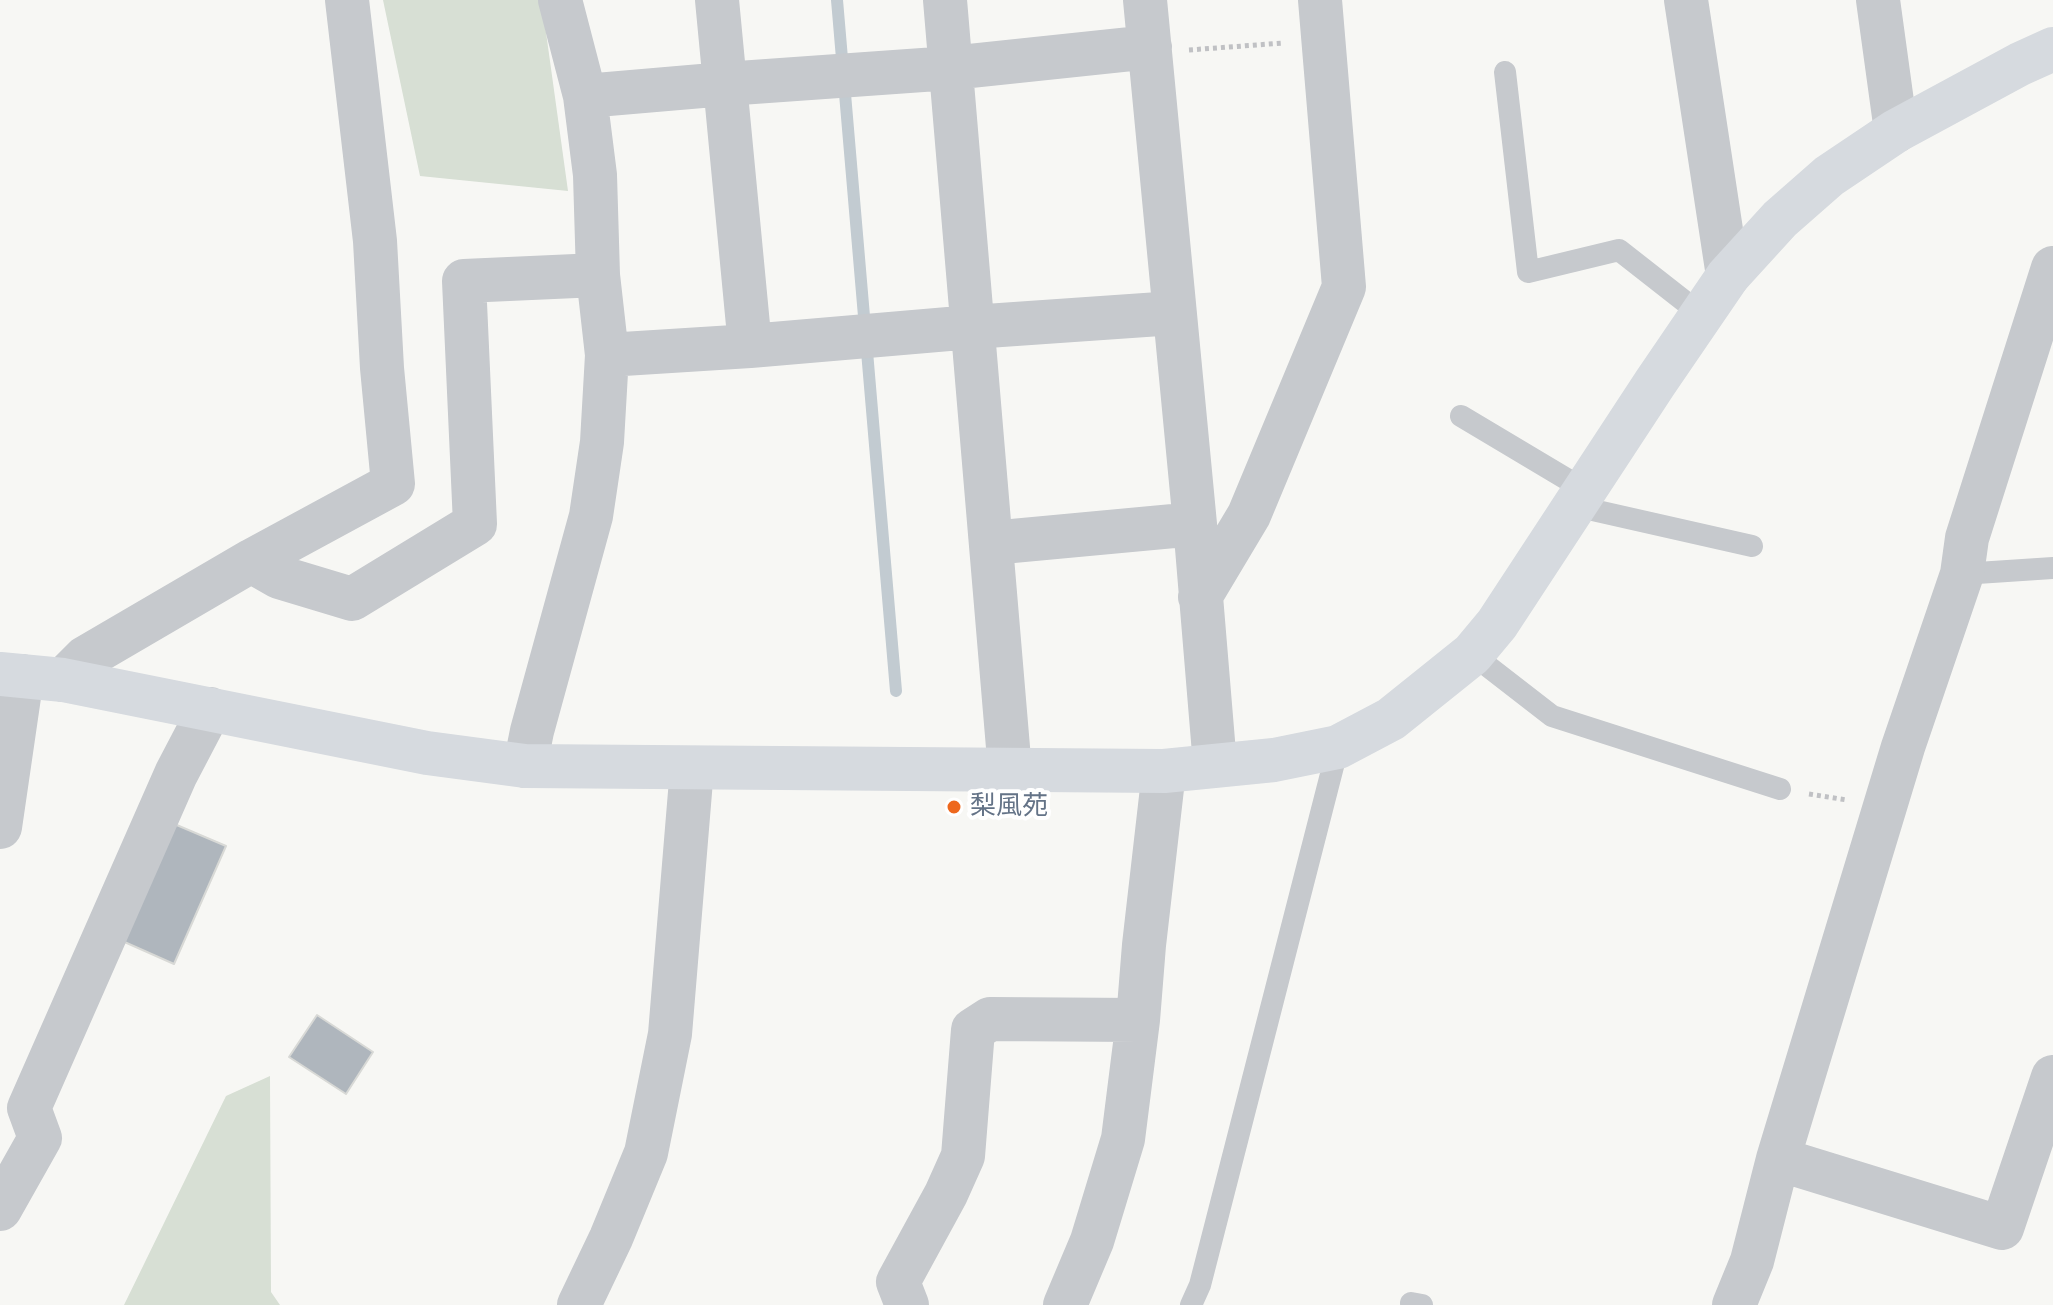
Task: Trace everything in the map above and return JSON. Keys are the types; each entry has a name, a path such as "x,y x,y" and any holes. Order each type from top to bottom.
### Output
{"street":[{"path":"28,677 85,658 251,561 393,484 382,368 375,241 347,0"},
{"path":"525,766 591,516 602,442 607,355 598,275 595,175 585,96 560,0"},
{"path":"717,0 750,346"},
{"path":"945,0 1010,771"},
{"path":"1145,0 1215,765"},
{"path":"1686,0 1728,276"},
{"path":"1878,0 1896,131"},
{"path":"1200,597 1249,515 1344,287 1322,20"},
{"path":"585,96 951,68 1150,47"},
{"path":"28,677 210,709 427,753 525,766 1164,771 1274,760 1338,747 1391,719 1472,654 1497,624 1728,276 1780,219 1829,176 1896,131 2053,49"},
{"path":"1734,1305 1752,1261 1778,1159 1885,806 1962,574 1967,538 2036,370 2053,268"},
{"path":"251,561 279,577 352,599 475,524 464,281 598,275"},
{"path":"607,355 1174,313"},
{"path":"991,543 1195,524"},
{"path":"0,827 28,677"},
{"path":"0,1209 40,1138 15,1101 210,709"},
{"path":"579,1305 646,1153 670,1034 692,768"},
{"path":"1065,1305 1092,1241 1123,1139 1164,771"},
{"path":"907,1305 898,1282 963,1156 973,1030 990,1019 1138,1020"},
{"path":"1778,1159 2002,1228 2053,1077"}],"lane":[{"path":"1505,72 1528,272 1619,250 1702,315"},
{"path":"1461,416 1580,498 1752,546"},
{"path":"1962,574 2053,568"},
{"path":"1472,654 1552,716 1780,789"},
{"path":"1191,1305 1200,1285 1338,747"}],"path":[{"path":"1150,47 1170,51 1322,20"},
{"path":"1780,789 1885,806"}],"shaded area":[{"path":"383,0 539,0 568,191 420,176"},
{"path":"270,1076 271,1292 280,1305 124,1305 226,1096"}],"building":[{"path":"172,823 226,846 174,964 120,940"},
{"path":"317,1015 373,1052 346,1094 289,1057"}],"waterway":[{"path":"837,0 896,691"}],"place":[{"name":"梨風苑","path":"954,807"}]}
